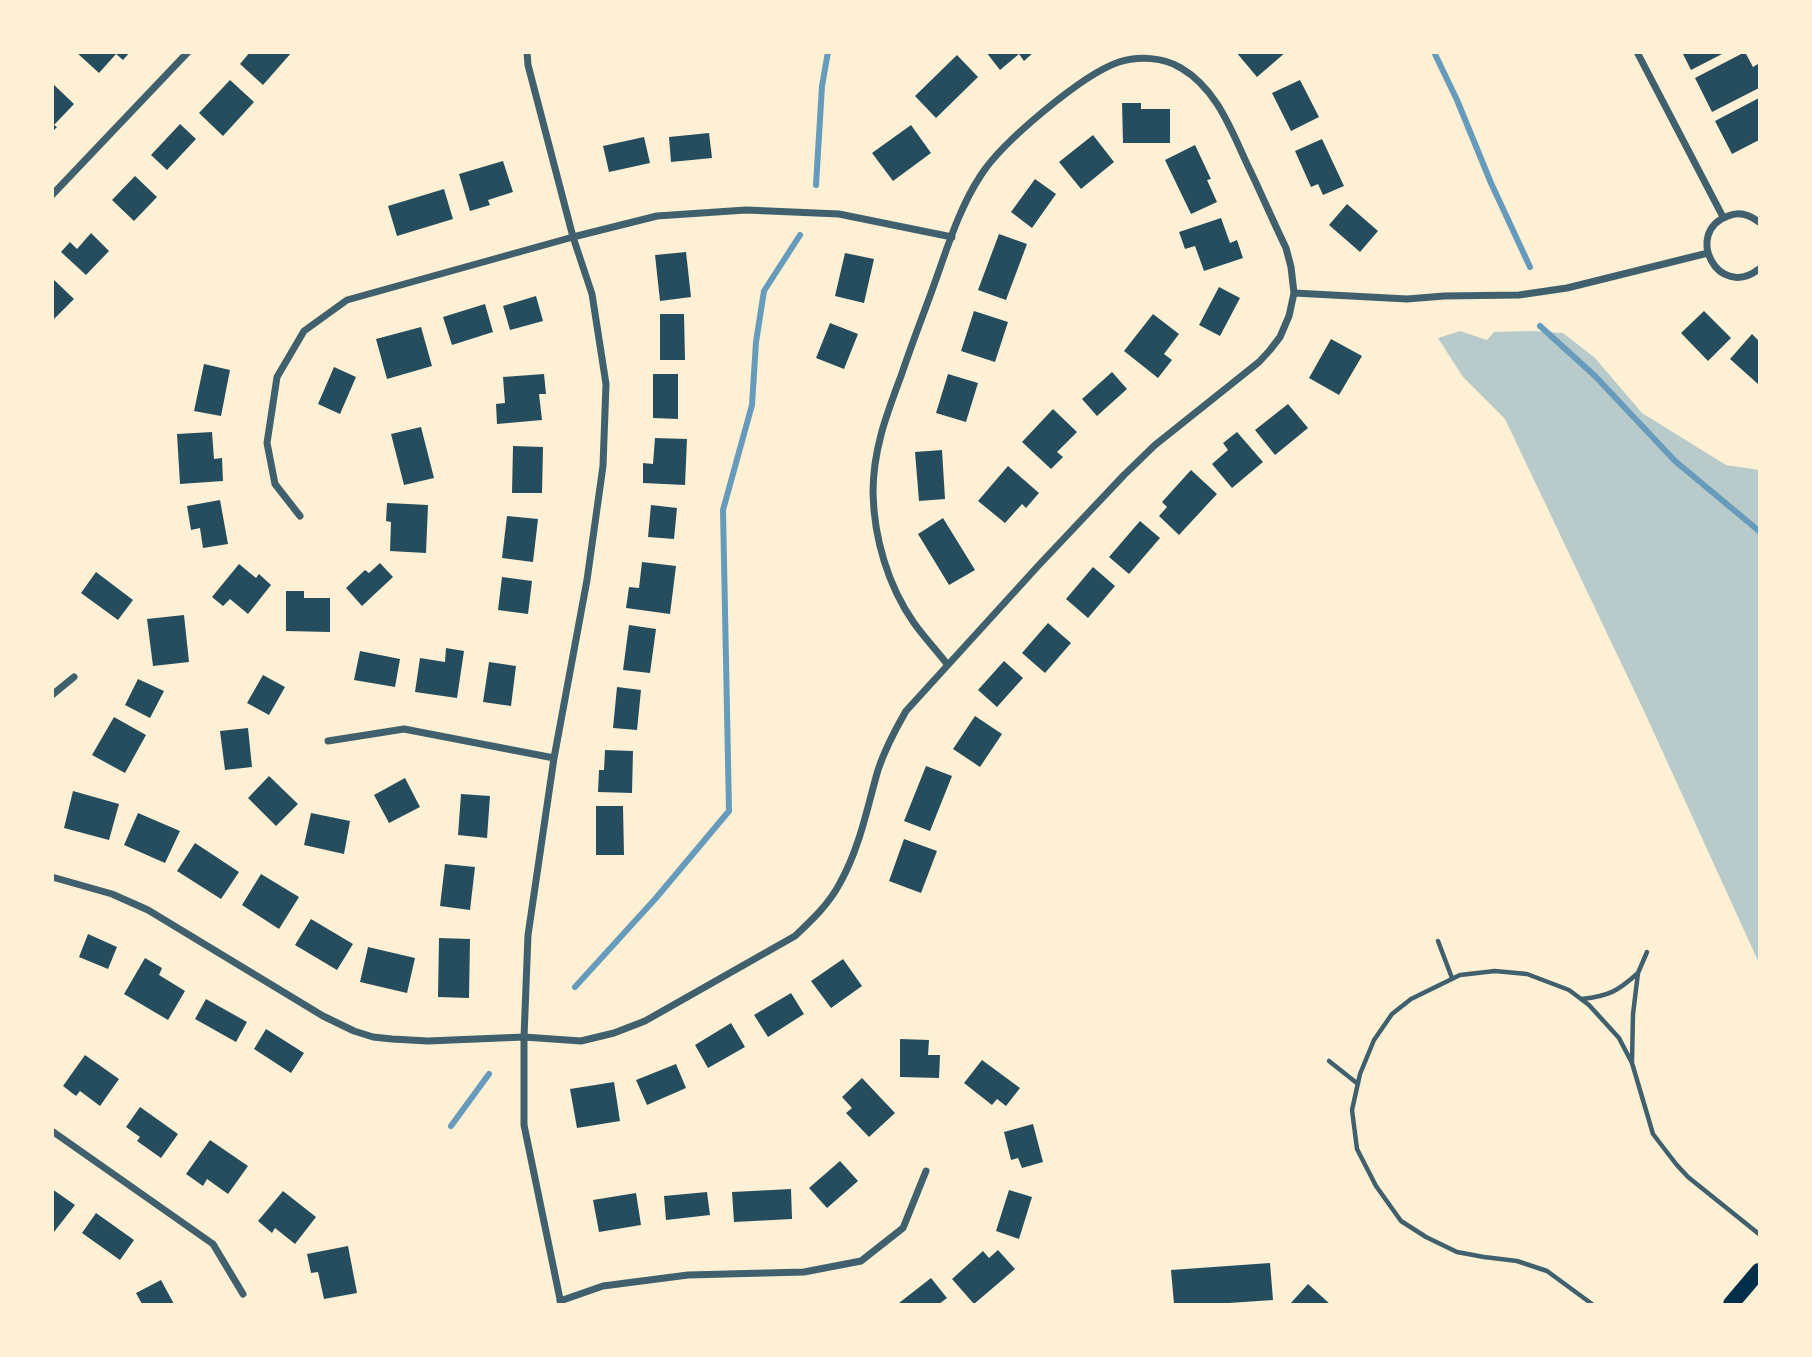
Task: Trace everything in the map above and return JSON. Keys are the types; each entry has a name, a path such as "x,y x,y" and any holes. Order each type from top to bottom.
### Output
{"highway":[{"path":"1731,1304 1759,1271"}],"street":[{"path":"52,195 188,52"},
{"path":"527,52 528,65 573,237 592,294 606,384 603,466 587,580 554,758 528,935 524,1125 561,1303 603,1286 688,1275 804,1272 861,1261 903,1227 926,1171"},
{"path":"1637,52 1723,217"},
{"path":"52,877 112,894 148,910 323,1016 373,1037 428,1041 524,1037 581,1041 614,1033 645,1021 795,936 827,903 840,883 865,820 879,768 891,737 906,711 1124,475 1155,445 1259,362 1280,337 1289,316 1294,293 1286,248 1215,99 1200,82 1179,66 1157,59 1138,59 1119,62 1090,76 999,152 982,173 967,199 952,237 882,425 875,460 873,494 876,527 884,563 897,593 913,621 947,664"},
{"path":"300,516 275,484 267,443 277,377 304,331 347,300 657,216 746,210 839,214 952,237"},
{"path":"1759,222 1754,217 1743,214 1723,217 1709,232 1707,243 1707,253 1717,270 1735,277 1745,277 1757,272 1759,281"},
{"path":"1294,293 1407,299 1532,294 1567,288 1707,253"},
{"path":"52,695 74,677"},
{"path":"328,741 404,729 554,758"},
{"path":"52,1131 213,1244 243,1294"}],"lane":[{"path":"1438,941 1452,978"},
{"path":"1632,1063 1633,1014 1639,973 1647,952"},
{"path":"1592,1304 1547,1272 1517,1261 1457,1252 1426,1237 1401,1221 1376,1186 1357,1149 1352,1110 1360,1074 1374,1040 1392,1014 1410,999 1460,975 1496,971 1527,974 1569,990 1589,1005 1619,1038 1632,1063 1653,1134 1688,1177 1759,1234"},
{"path":"1581,999 1602,996 1621,988 1639,973"},
{"path":"1329,1061 1358,1084"}],"shaded area":[{"path":"1460,331 1487,340 1494,332 1563,333 1595,358 1642,413 1726,465 1759,470 1759,963 1644,711 1505,419 1463,377 1438,338"}],"building":[{"path":"76,52 130,52 123,60 116,54 99,73"},
{"path":"250,52 292,52 263,85 240,64"},
{"path":"986,52 1034,52 1024,61 1019,54 1000,70"},
{"path":"1236,52 1286,52 1257,77"},
{"path":"1682,52 1726,52 1691,70"},
{"path":"1745,52 1753,67 1758,64 1759,88 1712,112 1695,78"},
{"path":"957,55 978,77 936,118 915,96"},
{"path":"230,80 254,102 223,136 199,113"},
{"path":"1300,80 1319,117 1291,131 1272,93"},
{"path":"52,83 74,104 54,125 57,127 52,132"},
{"path":"1759,98 1759,140 1732,154 1715,121"},
{"path":"1122,103 1141,103 1141,109 1170,109 1170,143 1123,143"},
{"path":"180,124 196,139 167,170 151,155"},
{"path":"911,125 931,153 893,181 872,153"},
{"path":"709,133 712,158 671,162 669,137"},
{"path":"1093,135 1114,162 1081,189 1059,162"},
{"path":"644,137 650,163 609,172 603,146"},
{"path":"1322,139 1344,186 1323,195 1318,184 1311,187 1295,151"},
{"path":"1195,145 1211,179 1207,180 1217,202 1191,214 1165,160"},
{"path":"503,161 513,192 488,200 490,205 470,211 459,174"},
{"path":"135,176 157,197 134,221 112,200"},
{"path":"1035,179 1056,194 1032,228 1011,212"},
{"path":"444,189 453,219 397,236 388,206"},
{"path":"1347,204 1378,231 1360,252 1329,225"},
{"path":"1221,218 1230,243 1237,240 1243,258 1204,271 1195,246 1185,249 1179,232"},
{"path":"91,233 109,251 86,275 61,252 70,242 77,249"},
{"path":"999,234 1027,244 1006,300 978,290"},
{"path":"686,252 691,297 660,301 655,255"},
{"path":"845,253 874,259 864,303 835,296"},
{"path":"52,278 74,299 52,321"},
{"path":"1219,287 1240,298 1220,336 1199,325"},
{"path":"536,296 543,321 510,330 503,306"},
{"path":"485,304 493,332 452,345 443,317"},
{"path":"974,311 1008,322 995,362 961,351"},
{"path":"1704,311 1731,338 1708,361 1681,333"},
{"path":"660,314 684,314 685,360 660,360"},
{"path":"1153,314 1179,334 1164,354 1172,360 1158,378 1124,351"},
{"path":"830,323 858,334 844,369 816,358"},
{"path":"421,327 432,366 387,379 376,339"},
{"path":"1752,334 1759,341 1758,384 1730,359"},
{"path":"1331,339 1362,356 1339,395 1309,378"},
{"path":"204,364 230,370 221,416 194,411"},
{"path":"334,367 356,377 340,414 318,404"},
{"path":"1112,372 1127,389 1097,416 1082,399"},
{"path":"544,374 546,394 539,394 542,420 497,424 496,404 505,403 503,377"},
{"path":"653,374 678,374 678,419 653,418"},
{"path":"948,374 978,383 966,422 936,413"},
{"path":"1288,404 1308,428 1275,455 1255,430"},
{"path":"1053,409 1077,432 1057,452 1063,457 1051,469 1022,442"},
{"path":"421,427 434,478 404,485 391,434"},
{"path":"212,432 214,459 222,458 223,481 180,484 177,434"},
{"path":"1237,432 1263,462 1232,488 1212,464 1228,450 1223,443"},
{"path":"655,438 687,439 685,485 643,483 643,463 653,464"},
{"path":"513,446 543,447 542,493 512,493"},
{"path":"942,450 945,499 919,501 915,452"},
{"path":"1008,466 1039,493 1026,508 1022,504 1005,523 978,501"},
{"path":"1191,470 1217,494 1179,535 1159,516 1167,507 1162,502"},
{"path":"220,500 228,544 203,548 200,528 191,530 187,506"},
{"path":"387,503 428,505 426,553 390,551 391,522 386,521"},
{"path":"651,505 677,508 674,539 648,537"},
{"path":"507,516 538,519 533,562 502,558"},
{"path":"943,518 975,570 949,585 918,534"},
{"path":"1140,521 1160,538 1129,574 1109,557"},
{"path":"642,562 676,566 670,614 626,608 629,587 639,588"},
{"path":"380,563 393,577 362,606 346,588 365,570 369,573"},
{"path":"239,564 256,578 259,574 271,585 248,614 230,599 223,606 212,597"},
{"path":"1093,567 1115,586 1088,618 1066,599"},
{"path":"96,572 133,600 118,620 81,593"},
{"path":"502,577 532,581 528,614 498,610"},
{"path":"286,591 304,591 304,598 330,598 330,632 286,631"},
{"path":"184,615 189,662 153,666 147,619"},
{"path":"1048,623 1071,643 1045,673 1022,653"},
{"path":"629,625 656,629 650,673 623,670"},
{"path":"446,648 464,651 457,698 415,692 420,658 445,662"},
{"path":"360,651 400,659 395,687 354,680"},
{"path":"1004,661 1023,678 997,707 978,690"},
{"path":"489,662 516,666 511,706 483,702"},
{"path":"263,675 285,687 269,715 247,703"},
{"path":"138,679 164,691 150,718 125,705"},
{"path":"617,687 641,690 637,730 613,728"},
{"path":"975,716 1002,734 980,767 953,749"},
{"path":"114,717 146,735 125,773 92,755"},
{"path":"248,728 252,767 225,770 220,731"},
{"path":"605,750 633,751 632,793 598,792 599,770 604,770"},
{"path":"926,766 952,776 930,831 904,821"},
{"path":"269,776 298,804 276,826 248,798"},
{"path":"405,778 420,807 389,823 374,795"},
{"path":"73,791 119,804 109,840 64,828"},
{"path":"461,794 490,796 487,838 458,835"},
{"path":"596,806 623,806 624,855 596,855"},
{"path":"138,813 180,831 165,863 124,845"},
{"path":"311,813 350,821 344,854 304,845"},
{"path":"904,839 937,851 921,893 889,881"},
{"path":"195,843 239,872 221,899 177,871"},
{"path":"445,864 475,867 470,910 440,906"},
{"path":"261,874 299,897 279,929 242,905"},
{"path":"311,919 353,944 337,970 295,945"},
{"path":"88,934 117,947 108,969 79,957"},
{"path":"439,938 470,939 469,998 438,997"},
{"path":"368,947 415,958 407,993 360,982"},
{"path":"145,958 162,968 159,975 185,991 168,1020 124,994"},
{"path":"843,959 862,986 831,1008 811,981"},
{"path":"791,993 804,1014 768,1037 754,1015"},
{"path":"206,999 247,1022 236,1042 195,1019"},
{"path":"731,1023 745,1047 708,1068 695,1045"},
{"path":"266,1029 304,1053 291,1073 254,1049"},
{"path":"900,1039 929,1040 928,1055 940,1055 939,1078 900,1077"},
{"path":"85,1055 119,1079 100,1106 80,1091 76,1096 63,1086"},
{"path":"982,1060 1020,1088 1006,1106 997,1099 992,1105 964,1083"},
{"path":"676,1064 686,1088 647,1105 636,1080"},
{"path":"862,1078 895,1113 869,1137 846,1113 852,1108 842,1097"},
{"path":"614,1082 620,1121 577,1128 570,1089"},
{"path":"140,1107 178,1134 161,1158 137,1141 140,1137 126,1127"},
{"path":"1033,1124 1043,1162 1022,1168 1018,1158 1011,1160 1004,1132"},
{"path":"210,1140 248,1166 228,1194 207,1179 203,1186 186,1174"},
{"path":"840,1161 858,1181 827,1208 809,1188"},
{"path":"52,1189 75,1205 54,1232 52,1231"},
{"path":"791,1189 792,1219 734,1222 732,1192"},
{"path":"1009,1190 1032,1197 1019,1239 996,1231"},
{"path":"283,1191 316,1217 295,1244 275,1228 272,1233 258,1221"},
{"path":"707,1192 710,1215 666,1220 664,1196"},
{"path":"636,1193 641,1225 599,1232 593,1200"},
{"path":"96,1213 134,1240 120,1260 82,1233"},
{"path":"348,1246 357,1293 324,1299 318,1272 311,1273 307,1254"},
{"path":"998,1250 1015,1269 974,1304 952,1279 983,1251 989,1258"},
{"path":"1270,1263 1273,1300 1174,1304 1171,1270"},
{"path":"931,1278 947,1298 939,1304 899,1303"},
{"path":"161,1280 174,1304 142,1304 136,1293"},
{"path":"1308,1284 1330,1304 1290,1304"}],"waterway":[{"path":"816,185 822,86 828,52"},
{"path":"1434,52 1530,267"},
{"path":"575,987 656,898 729,811 723,510 752,405 756,342 764,291 800,235"},
{"path":"1540,326 1595,376 1675,461 1759,531"},
{"path":"451,1126 489,1074"}]}
